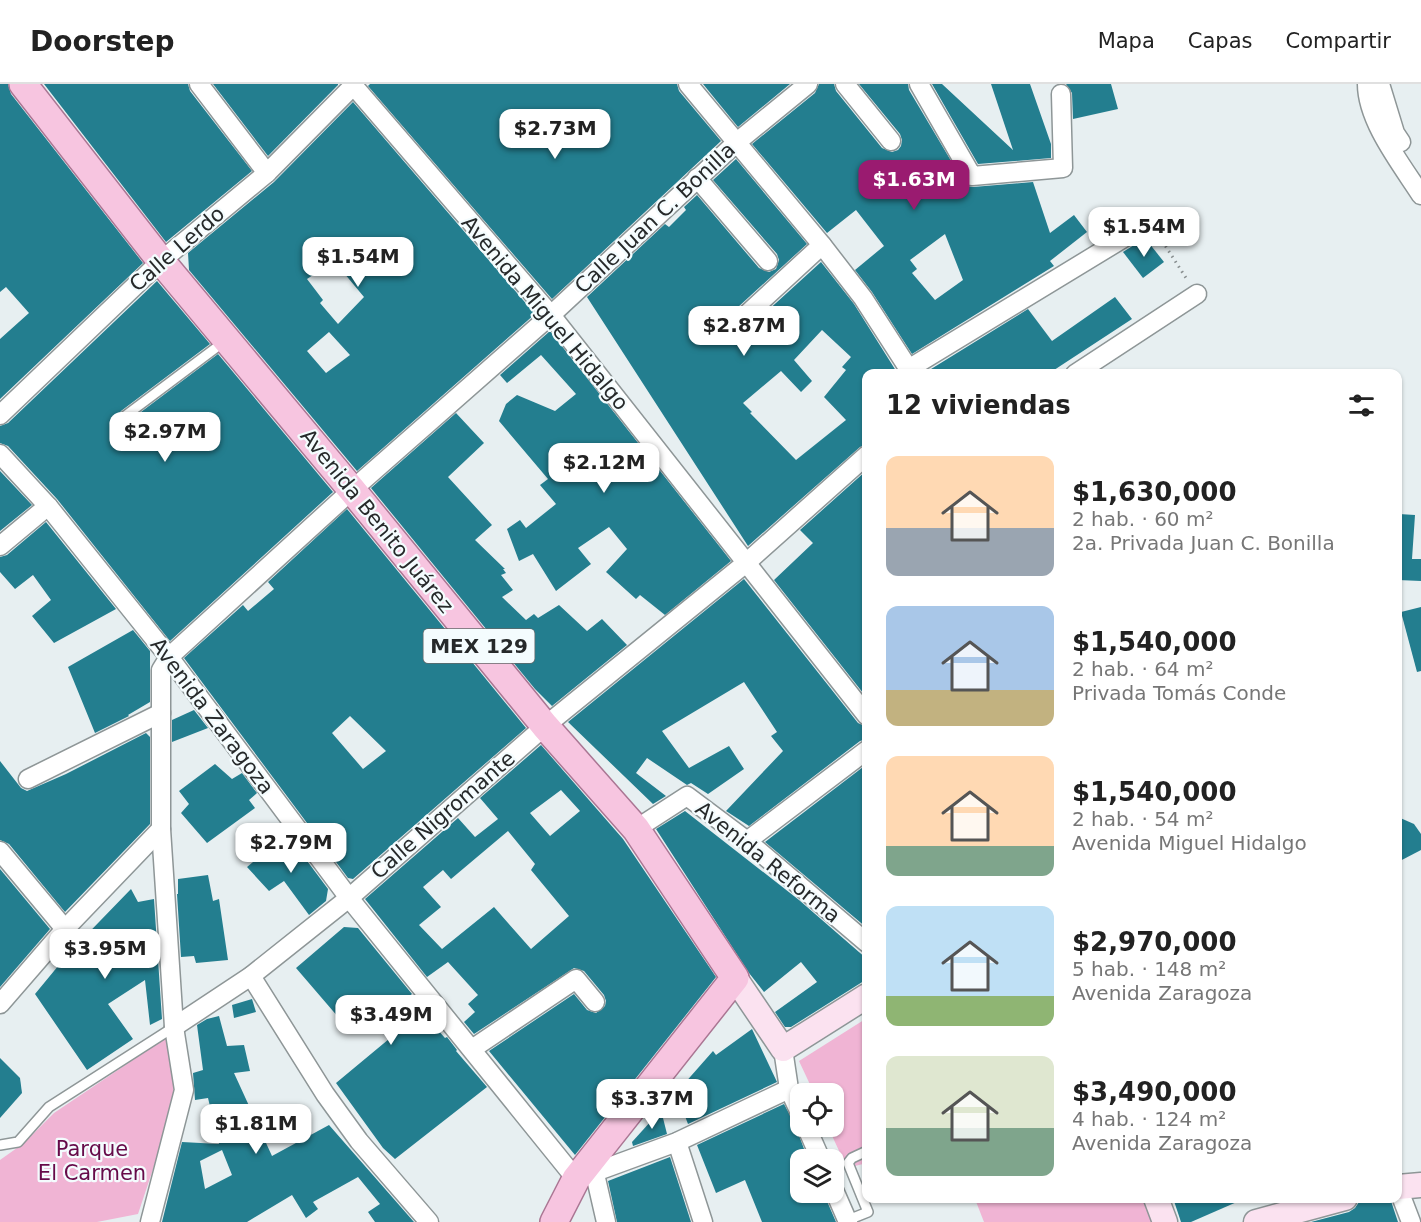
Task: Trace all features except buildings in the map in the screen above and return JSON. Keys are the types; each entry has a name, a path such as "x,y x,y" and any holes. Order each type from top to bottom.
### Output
{"main road":[{"name":"Avenida Benito Juárez","path":"23,84 160,261 352,490 545,726 636,829 735,978"},
{"path":"555,1222 588,1170 735,978 783,1049 862,999"},
{"path":"1402,1187 1421,1185"},
{"path":"1157,1203 1165,1222"},
{"path":"1256,1222 1326,1203"}],"street":[{"path":"199,84 267,173"},
{"name":"Calle Lerdo","path":"0,415 160,261 267,173 353,84"},
{"name":"Avenida Miguel Hidalgo","path":"353,84 551,315 862,710"},
{"path":"688,84 822,245 863,298 910,369"},
{"name":"Calle Juan C. Bonilla","path":"165,664 352,490 551,315 736,142 808,84"},
{"path":"844,84 891,141"},
{"path":"919,84 972,176 1063,168 1061,94"},
{"path":"1367,84 1367,97 1386,141 1421,195"},
{"path":"1380,84 1395,133 1421,174"},
{"path":"697,178 768,261"},
{"path":"914,369 1150,222"},
{"path":"734,327 822,245"},
{"path":"1083,369 1197,294"},
{"name":"Avenida Zaragoza","path":"0,454 48,506 165,664 349,898 472,1049 588,1170"},
{"name":"Calle Nigromante","path":"174,1027 251,976 349,898 545,726 746,563 862,459"},
{"path":"0,546 48,506"},
{"path":"150,1222 184,1090 174,1027 161,829 161,713 165,664"},
{"path":"28,779 161,713"},
{"path":"747,841 862,754"},
{"name":"Avenida Reforma","path":"636,829 687,796 747,841 862,939"},
{"path":"0,1004 65,929 161,829"},
{"path":"0,851 65,929"},
{"path":"251,976 325,1094 359,1141 429,1222"},
{"path":"472,1049 576,979 595,1002"},
{"path":"606,1222 588,1170 677,1142 789,1089 783,1049"},
{"path":"677,1142 703,1222"},
{"path":"1402,1198 1411,1222"},
{"path":"840,1203 848,1221"}],"lane":[{"path":"125,416 226,340"},
{"name":"Calle Nigromante","path":"0,1145 18,1142 49,1107 174,1027"},
{"path":"862,1153 852,1158 848,1163 862,1197"},
{"path":"848,1221 870,1217 864,1203"}],"path":[{"path":"1150,222 1197,294"}],"green space":[{"path":"862,1021 862,1164 847,1168 844,1162 844,1149 838,1149 833,1137 844,1137 844,1083 809,1083 799,1061"},
{"name":"Parque El Carmen","path":"173,1033 176,1087 162,1142 138,1214 97,1222 0,1222 0,1160 24,1143 54,1113"},
{"path":"977,1203 1152,1203 1159,1222 984,1222"}]}
